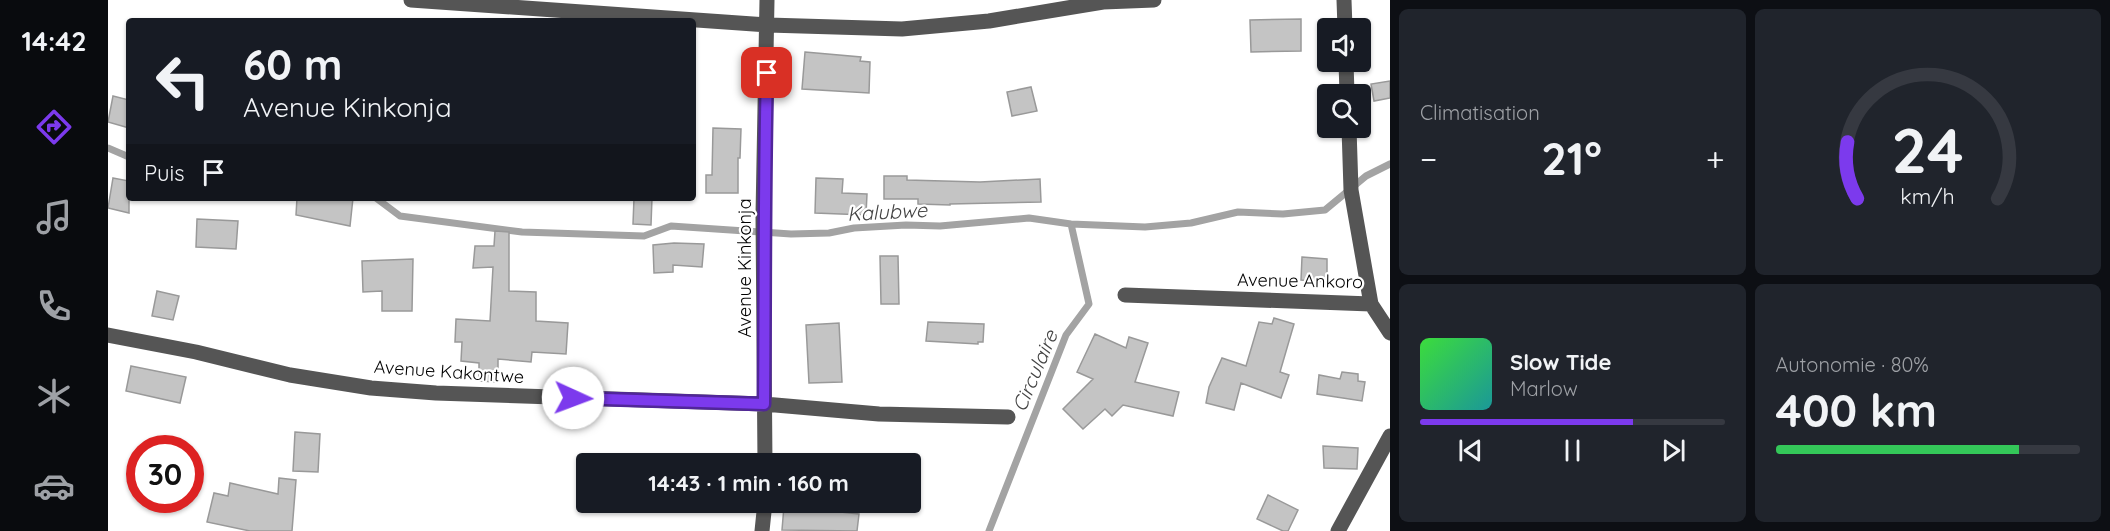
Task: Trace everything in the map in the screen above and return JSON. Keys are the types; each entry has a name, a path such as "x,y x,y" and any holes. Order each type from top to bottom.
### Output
{"street":[{"path":"411,0 658,18"},
{"name":"Avenue Kinkonja","path":"765,453 763,215 767,0"},
{"path":"696,21 768,26 902,29 989,21 1103,2 1154,0"},
{"path":"1344,0 1345,18"},
{"name":"Avenue Ankoro","path":"1125,295 1371,304 1351,190 1349,138"},
{"path":"1371,304 1390,333"},
{"name":"Avenue Kakontwe","path":"108,335 196,352 290,375 371,388 436,393 764,404 879,414 1008,417"},
{"path":"1338,531 1390,436"},
{"path":"762,531 764,513"}],"building":[{"path":"1301,19 1301,51 1251,52 1250,20"},
{"path":"805,52 861,57 860,61 870,62 869,93 802,89"},
{"path":"1390,81 1390,98 1374,101 1371,84"},
{"path":"1031,87 1037,111 1012,116 1007,92"},
{"path":"113,96 126,99 126,127 108,122"},
{"path":"713,128 741,129 738,193 706,193 706,175 712,175"},
{"path":"884,176 907,176 907,180 980,182 1040,179 1041,202 950,205 918,204 918,199 884,199"},
{"path":"113,178 126,180 126,201 129,201 129,213 108,208"},
{"path":"816,178 843,179 842,193 867,194 866,215 815,213"},
{"path":"297,201 353,201 350,226 296,215"},
{"path":"634,201 652,201 651,225 633,224"},
{"path":"197,219 238,221 236,249 196,247"},
{"path":"495,231 509,232 509,291 536,292 536,321 568,323 566,354 532,352 531,362 498,359 498,382 479,381 479,363 461,361 462,342 455,342 456,319 490,321 493,267 473,268 475,246 494,246"},
{"path":"704,244 702,267 673,265 673,272 654,273 653,245"},
{"path":"880,256 898,256 899,304 881,304"},
{"path":"1302,257 1327,259 1327,282 1301,280"},
{"path":"413,259 412,311 382,311 382,291 363,292 362,261"},
{"path":"157,291 179,296 173,320 152,316"},
{"path":"1274,318 1294,324 1280,372 1289,375 1281,398 1241,383 1234,410 1206,403 1209,387 1222,358 1246,366 1259,322 1272,324"},
{"path":"928,322 984,324 983,342 978,342 978,344 926,341"},
{"path":"839,323 842,382 809,383 806,325"},
{"path":"1095,334 1126,348 1129,337 1148,343 1135,382 1179,392 1173,416 1123,405 1112,416 1105,409 1083,429 1063,409 1093,379 1077,372"},
{"path":"131,366 186,377 180,403 126,391"},
{"path":"1342,372 1358,374 1358,381 1365,382 1362,401 1317,394 1319,375 1340,379"},
{"path":"295,432 320,434 318,472 293,471"},
{"path":"1323,446 1358,448 1357,469 1324,468"},
{"path":"279,478 296,480 292,531 250,531 207,522 214,493 228,496 230,483 278,494"},
{"path":"1268,495 1298,510 1288,531 1283,531 1257,519"},
{"path":"783,513 859,514 857,531 782,530"}],"waterway":[{"name":"Kalubwe","path":"108,148 126,156"},
{"name":"Kalubwe","path":"380,201 400,216 522,232 644,236 671,226 791,234 829,233 854,228 940,226 1029,218 1071,224 1145,227 1191,223 1238,212 1283,214 1325,210 1366,176 1390,164"},
{"name":"Circulaire","path":"989,531 1066,335 1089,304 1071,224"}],"route":[{"path":"573,398 764,404 765,249 763,215 767,73"}]}
